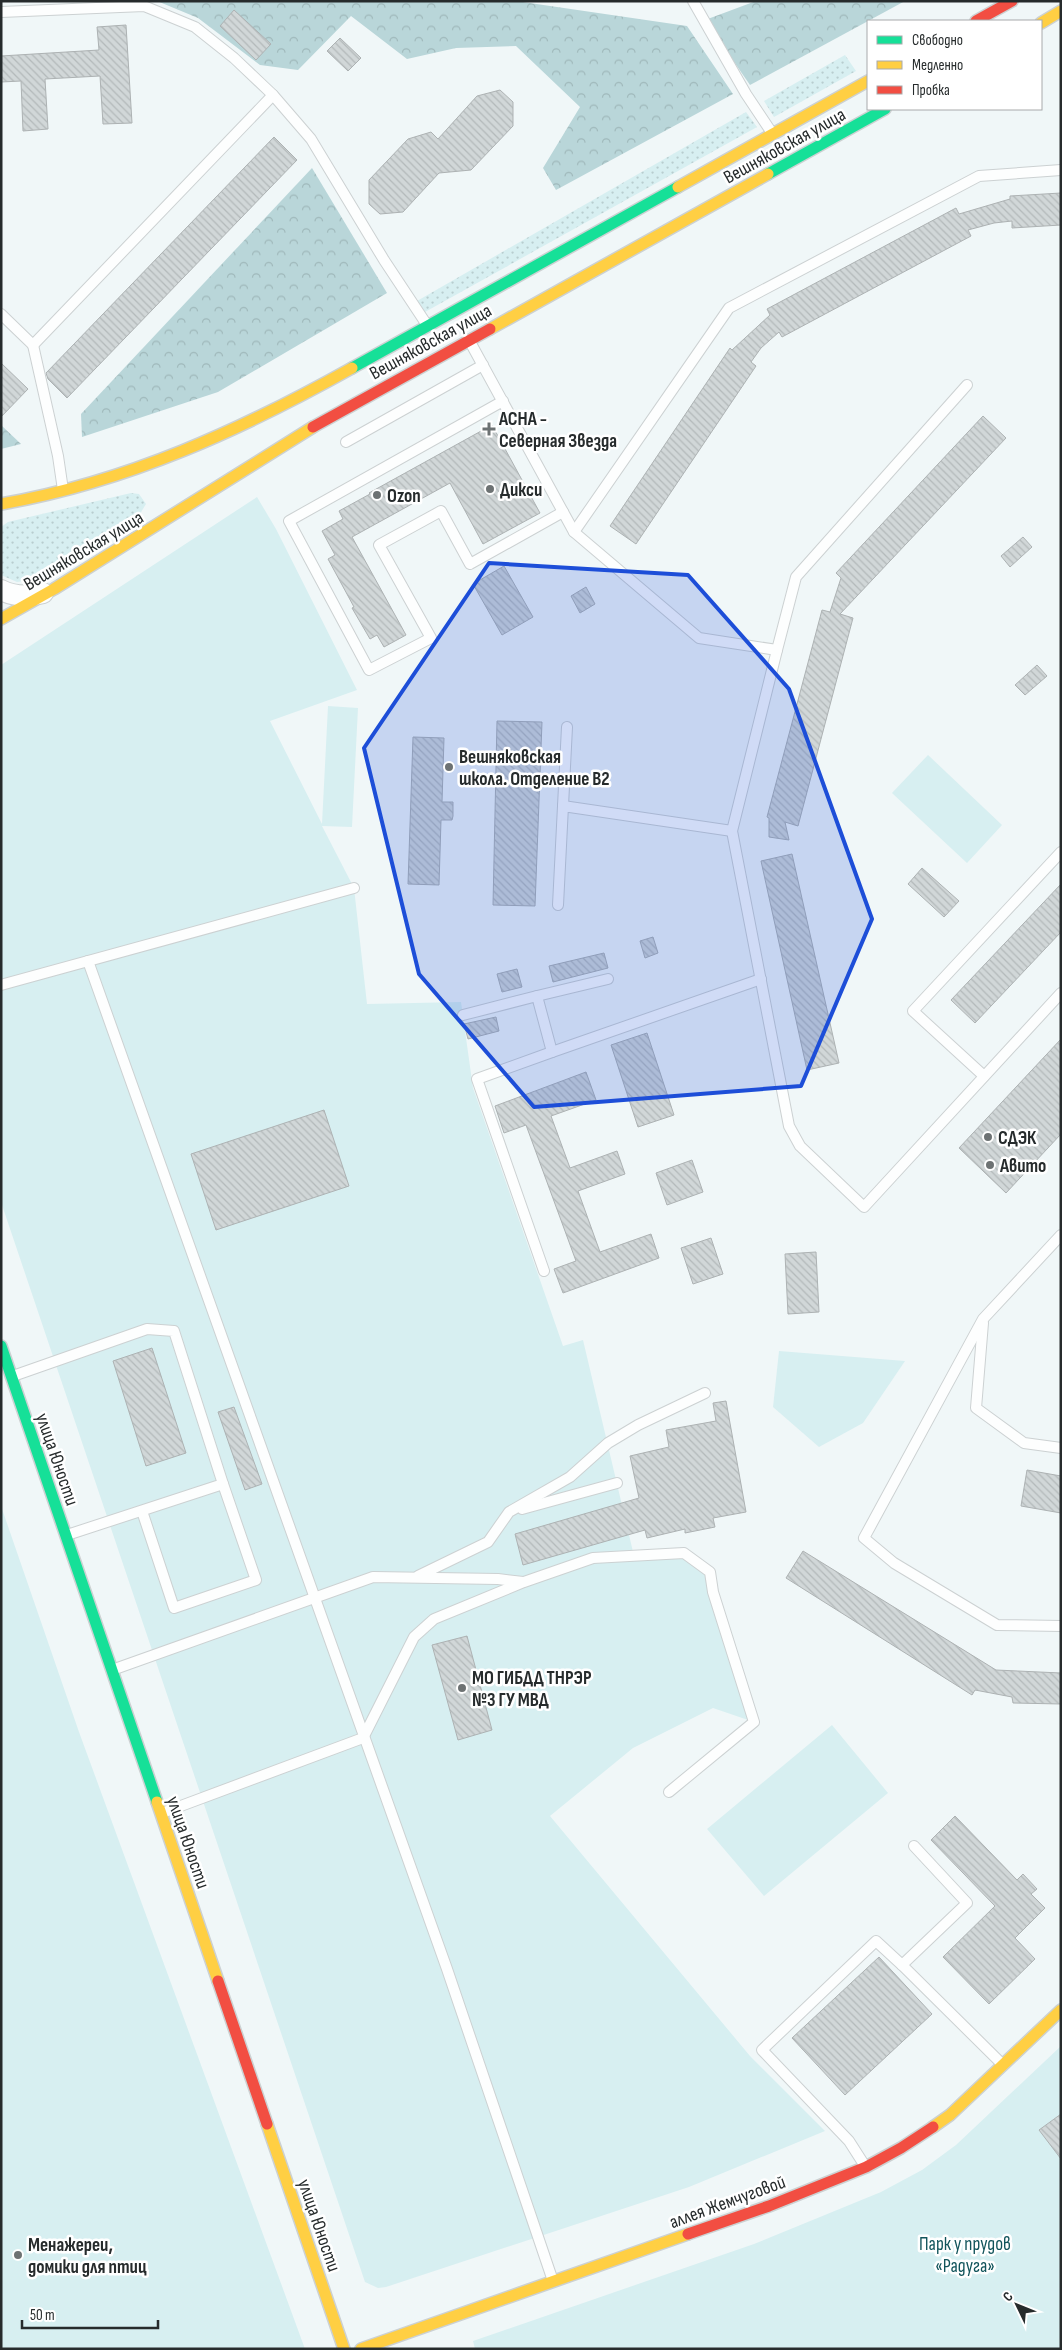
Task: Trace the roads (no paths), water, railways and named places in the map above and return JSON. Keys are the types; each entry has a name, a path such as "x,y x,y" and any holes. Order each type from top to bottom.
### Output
{"main road":[{"path":"978,20 1012,1"},
{"path":"1042,21 1061,11"},
{"name":"Вешняковская улица","path":"1,504 63,492 135,470 235,430 317,388 867,82"},
{"name":"Вешняковская улица","path":"1,619 54,589 310,429 883,110"},
{"name":"улица Юности","path":"1,1346 344,2349"},
{"name":"аллея Жемчуговой","path":"361,2349 769,2206 866,2167 901,2148 950,2115 1061,2010"}],"street":[{"path":"1,511 22,501"},
{"path":"1,590 10,595 30,597 54,589"}],"lane":[{"path":"693,1 746,94 773,134"},
{"path":"1,12 144,6 195,27 234,58 273,95 311,140 384,260 428,326"},
{"path":"34,344 273,95"},
{"path":"574,532 729,308 979,176 1061,170"},
{"path":"1,314 34,344 58,456 63,492"},
{"path":"469,340 574,532 700,638 777,650"},
{"path":"346,442 483,366"},
{"path":"967,385 796,577 732,831 789,1126 800,1146 864,1207 1061,993"},
{"path":"503,401 289,522 368,670 431,638 379,544 441,511 470,564 564,512"},
{"path":"558,905 567,727"},
{"path":"563,806 732,831"},
{"path":"984,1076 913,1011 1061,852"},
{"path":"1,985 354,888"},
{"path":"88,961 315,1597 363,1738 447,1969 553,2281"},
{"path":"463,1014 608,979"},
{"path":"544,1271 477,1078 760,979"},
{"path":"537,996 552,1052"},
{"path":"1061,1234 983,1319 864,1538 894,1563 997,1625 1061,1626"},
{"path":"983,1319 976,1408 1024,1442 1061,1448"},
{"path":"12,1376 146,1329 174,1331 256,1580 174,1608 142,1511"},
{"path":"415,1578 488,1542 509,1512 570,1477 608,1443 638,1425 705,1393"},
{"path":"509,1512 617,1483"},
{"path":"66,1535 223,1484"},
{"path":"161,1813 363,1738 414,1637 434,1619 524,1582 593,1558 684,1553 710,1572 713,1592 754,1722 669,1792"},
{"path":"112,1670 373,1577 498,1579 524,1582"},
{"path":"902,1965 967,1903 914,1846"},
{"path":"866,2167 849,2141 762,2050 876,1941 1003,2066"}],"place":[{"name":"АСНА - Северная Звезда","path":"489,429"},
{"name":"Дикси","path":"490,489"},
{"name":"Ozon","path":"377,495"},
{"name":"Вешняковская школа. Отделение В2","path":"449,767"},
{"name":"СДЭК","path":"988,1137"},
{"name":"Авито","path":"990,1165"},
{"name":"МО ГИБДД ТНРЭР №3 ГУ МВД","path":"462,1688"},
{"name":"Менажереи, домики для птиц","path":"18,2255"}],"park label":[{"name":"Парк у прудов «Радуга»","path":"965,2254"}]}
